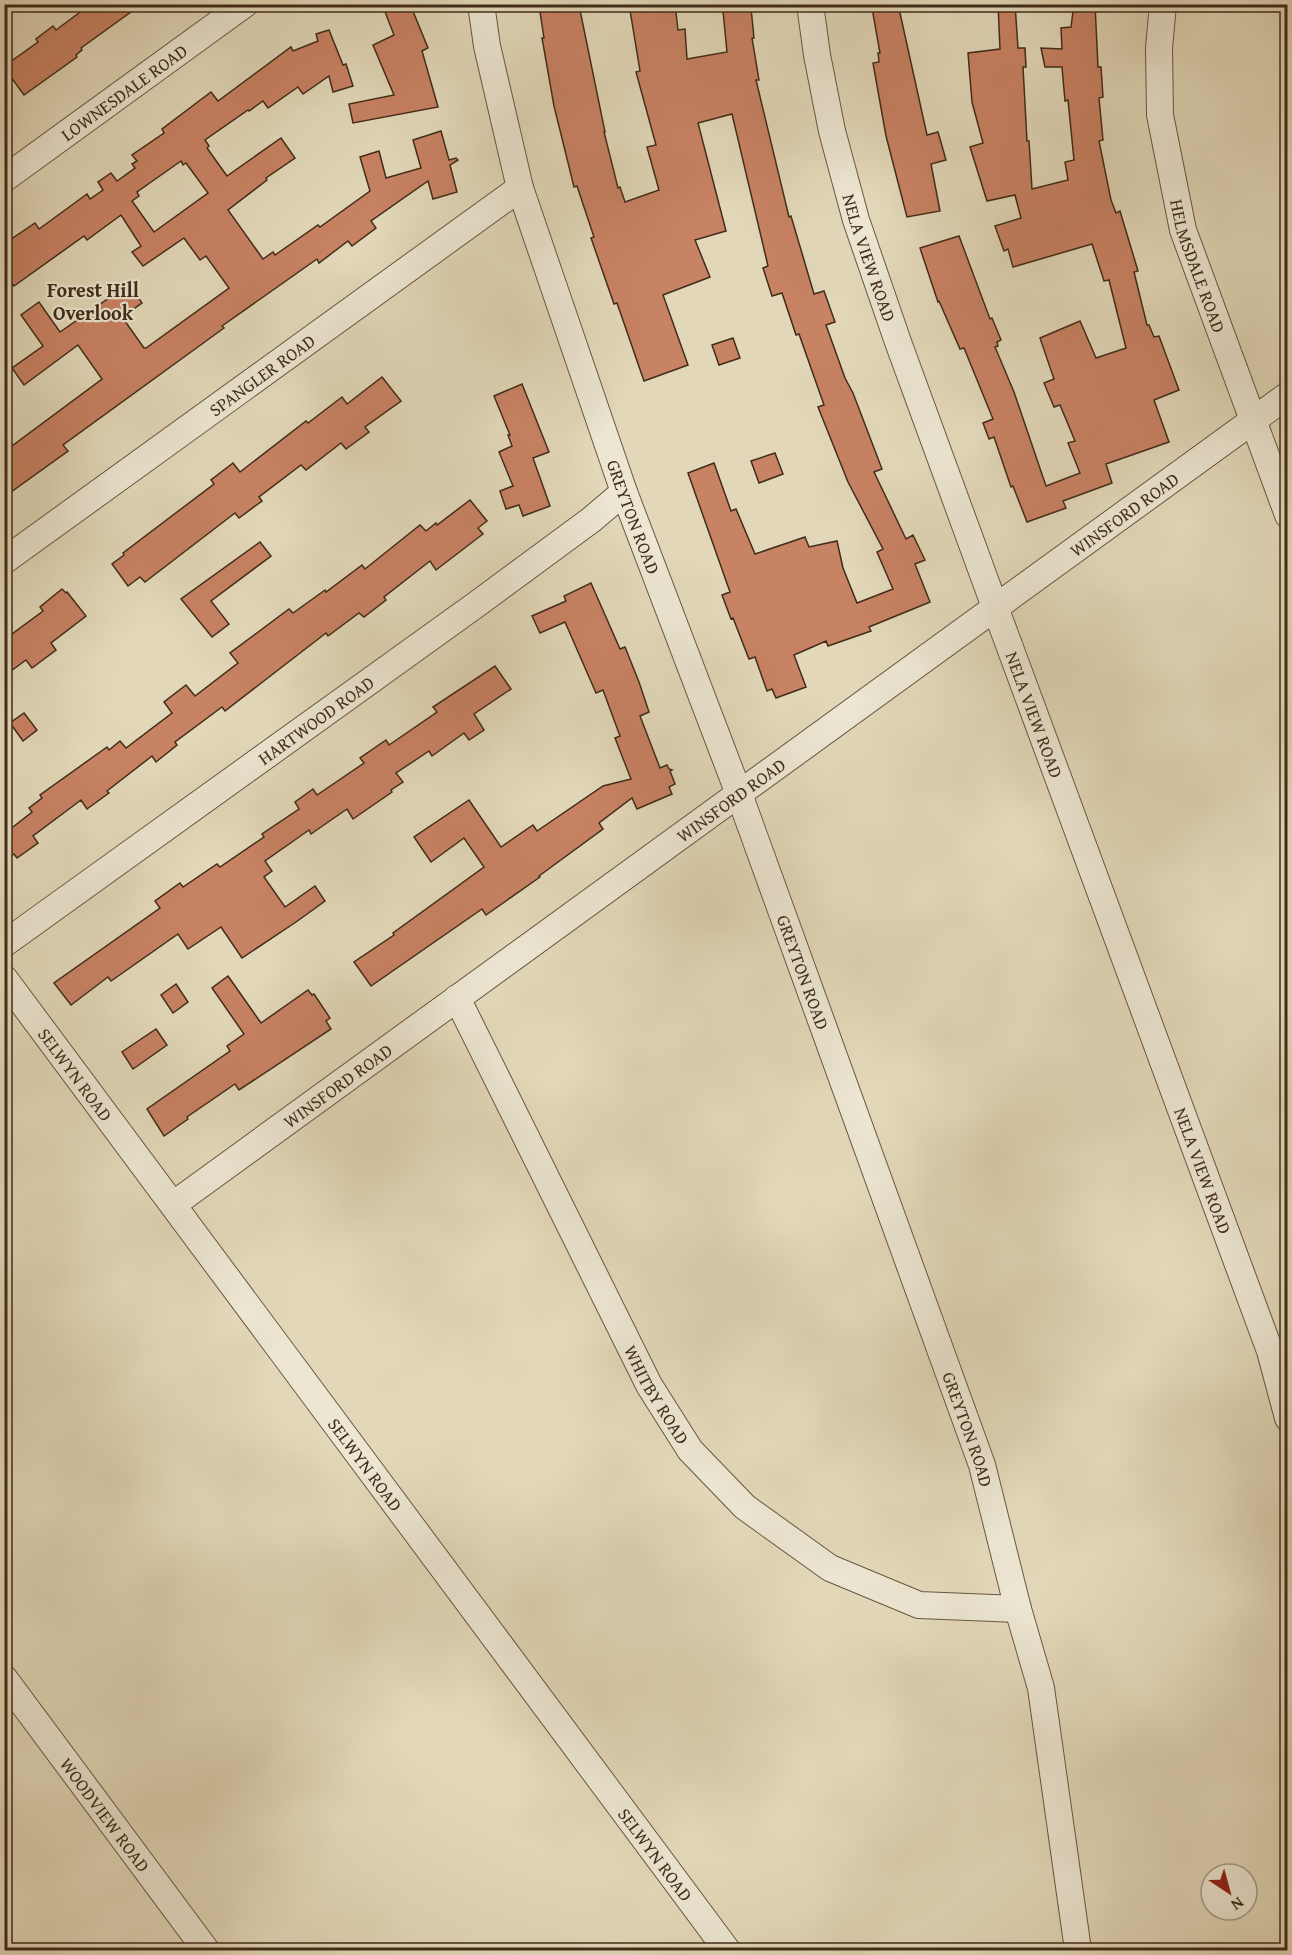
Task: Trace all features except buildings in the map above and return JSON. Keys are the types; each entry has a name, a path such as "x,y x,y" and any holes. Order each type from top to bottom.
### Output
{"street":[{"name":"LOWNESDALE ROAD","path":"4,179 245,4"},
{"name":"GREYTON ROAD","path":"481,4 487,46 520,188 624,492 739,794 982,1465 1018,1609 1041,1688 1078,1950"},
{"name":"NELA VIEW ROAD","path":"810,4 817,55 832,131 856,220 995,607 1270,1351 1287,1418"},
{"name":"HELMSDALE ROAD","path":"1163,4 1159,48 1160,115 1184,231 1287,515"},
{"name":"SPANGLER ROAD","path":"4,561 520,188"},
{"name":"WINSFORD ROAD","path":"174,1204 1287,395"},
{"name":"HARTWOOD ROAD","path":"4,944 477,604 591,520 624,492"},
{"name":"SELWYN ROAD","path":"4,978 727,1950"},
{"name":"WHITBY ROAD","path":"457,998 649,1385 690,1450 745,1507 830,1568 919,1605 1018,1609"},
{"name":"WOODVIEW ROAD","path":"4,1678 206,1950"}],"district":[{"name":"Forest Hill Overlook","path":"93,300"}]}
